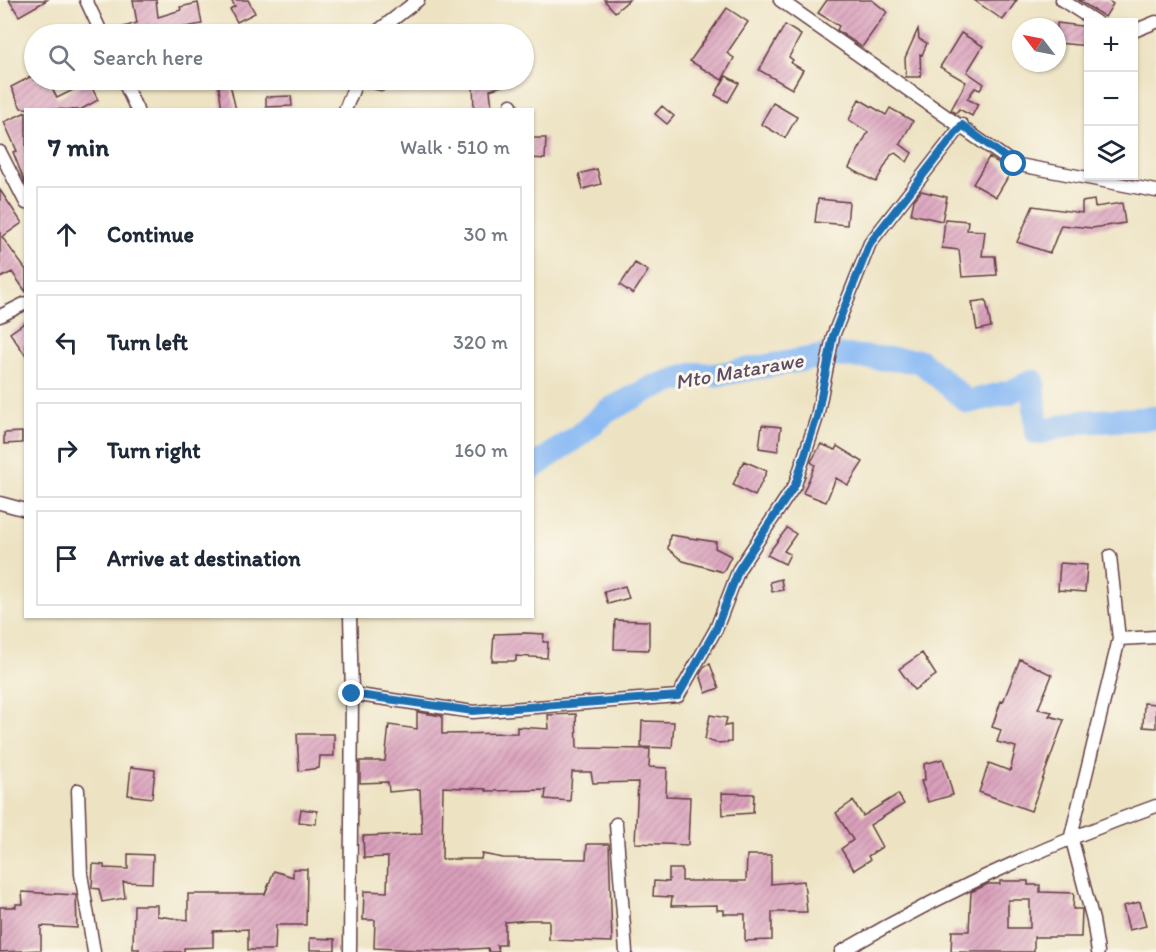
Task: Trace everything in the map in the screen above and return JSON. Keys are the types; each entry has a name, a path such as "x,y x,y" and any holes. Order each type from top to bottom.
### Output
{"street":[{"path":"86,0 97,24"},
{"path":"387,24 418,0"},
{"path":"780,0 962,125 1014,164 1156,191"},
{"path":"1062,0 1090,18"},
{"path":"1138,29 1156,22"},
{"path":"128,90 136,108"},
{"path":"346,108 353,90"},
{"path":"352,694 473,711 678,696 716,629 739,569 795,485 817,417 833,336 870,243 962,125"},
{"path":"0,152 4,172 24,200"},
{"path":"0,316 24,304"},
{"path":"0,503 24,509"},
{"path":"1098,952 1093,920 1071,836 1119,639 1110,556"},
{"path":"350,618 352,694 350,952"},
{"path":"1119,639 1156,637"},
{"path":"78,790 81,874 94,952"},
{"path":"841,952 914,909 1071,836 1156,806"},
{"path":"616,824 626,952"}],"building":[{"path":"9,0 47,0 19,16"},
{"path":"133,0 156,0 158,17 181,10 180,7 198,3 202,24 134,24 137,23"},
{"path":"231,0 248,0 255,13 237,22 230,9 235,6"},
{"path":"604,0 629,0 615,12"},
{"path":"827,0 872,0 887,12 862,47 837,30 839,26 818,13"},
{"path":"974,0 1017,0 1003,20"},
{"path":"1078,0 1107,0 1113,4 1105,17"},
{"path":"727,8 748,22 727,53 734,58 722,80 690,61"},
{"path":"1066,24 1084,26 1084,46 1066,44"},
{"path":"785,25 801,35 789,57 793,60 791,63 803,70 792,89 759,70"},
{"path":"918,29 919,39 927,43 922,55 920,54 921,77 906,77 905,58"},
{"path":"961,33 983,46 967,72 984,84 980,90 975,88 967,99 978,104 972,116 959,109 956,113 951,110 966,82 940,67"},
{"path":"726,76 739,83 728,102 715,95"},
{"path":"24,80 24,90 53,90 57,98 73,90 93,90 98,100 84,108 21,108 11,87"},
{"path":"219,90 231,90 236,108 222,108"},
{"path":"473,90 490,90 492,108 474,108"},
{"path":"291,96 292,106 266,107 266,97"},
{"path":"859,99 886,115 890,108 913,121 900,144 912,153 907,162 895,153 891,155 876,182 849,168 868,132 849,120"},
{"path":"773,103 797,117 785,138 761,124"},
{"path":"662,106 674,116 667,124 655,114"},
{"path":"24,113 24,180 13,152 17,151 4,122"},
{"path":"534,138 546,138 545,159 534,158"},
{"path":"989,157 1011,172 996,197 973,184"},
{"path":"597,169 601,184 583,189 579,174"},
{"path":"0,190 22,223 2,237 24,267 24,289 12,272 0,278"},
{"path":"921,191 947,197 942,221 911,214 914,200"},
{"path":"818,199 849,202 847,225 815,222"},
{"path":"1094,200 1095,207 1122,203 1125,223 1092,228 1061,225 1050,253 1017,242 1033,206 1082,213 1082,202"},
{"path":"945,219 968,221 967,230 985,231 982,256 995,256 997,275 962,277 959,250 942,248"},
{"path":"635,263 648,271 633,294 620,285"},
{"path":"986,300 991,327 977,330 972,302"},
{"path":"24,323 24,353 10,333"},
{"path":"762,425 781,427 778,451 759,448"},
{"path":"22,432 22,443 4,444 4,433"},
{"path":"821,444 835,450 837,446 863,462 848,485 836,478 826,502 803,493 815,465 811,462"},
{"path":"744,461 767,471 755,496 733,485"},
{"path":"787,528 796,534 784,551 790,554 785,564 767,555"},
{"path":"670,535 716,542 715,548 731,556 723,572 683,561 668,549"},
{"path":"1060,563 1087,565 1085,592 1058,590"},
{"path":"781,579 783,590 772,592 770,582"},
{"path":"625,586 629,598 608,604 604,592"},
{"path":"615,620 649,621 649,650 614,649"},
{"path":"494,634 544,634 543,642 548,642 547,658 516,656 516,661 492,661"},
{"path":"922,653 936,675 914,690 899,669"},
{"path":"1020,659 1052,675 1038,709 1052,712 1049,716 1064,720 1031,811 979,792 989,763 1010,771 1016,747 997,742 1001,730 992,727"},
{"path":"710,664 719,688 706,693 700,674 705,666"},
{"path":"1144,703 1156,704 1156,728 1143,727"},
{"path":"417,712 442,716 442,734 517,733 517,727 549,729 548,715 576,714 577,748 650,749 649,767 667,768 666,796 690,797 688,845 635,843 638,782 593,783 591,772 572,772 570,801 545,799 546,790 486,791 486,789 443,787 442,859 481,859 482,854 503,858 586,859 587,844 609,844 612,942 549,940 549,920 529,920 505,922 505,945 497,945 499,952 489,952 488,948 441,951 374,948 375,920 363,920 364,891 387,892 388,857 364,858 363,836 422,834 420,789 389,792 388,782 360,783 360,761 385,761 389,725 417,729"},
{"path":"710,715 727,718 725,726 731,725 731,742 716,743 705,739"},
{"path":"642,721 674,722 672,748 641,747"},
{"path":"297,734 334,734 334,756 320,756 319,768 299,771"},
{"path":"943,759 953,795 928,802 921,781 925,780 924,764"},
{"path":"131,767 155,770 152,798 128,795"},
{"path":"722,793 754,794 753,813 723,815"},
{"path":"898,794 904,804 870,825 882,847 868,856 870,860 854,870 841,849 853,840 836,813 853,801 863,816"},
{"path":"301,809 317,811 316,824 299,822"},
{"path":"128,854 153,855 152,883 123,882 125,898 102,902 99,889 92,888 93,864 104,865 104,868 128,869"},
{"path":"747,855 771,855 771,884 804,881 807,912 772,912 772,940 745,941 745,914 724,914 724,910 717,910 717,905 671,906 672,897 653,896 654,881 669,882 669,869 682,869 682,881 746,881"},
{"path":"293,869 307,869 306,925 276,925 275,950 248,950 248,929 213,931 213,947 184,948 184,952 139,952 139,949 133,949 134,905 157,905 157,916 188,920 188,894 265,894 274,871 293,877"},
{"path":"1000,881 1028,881 1028,885 1040,885 1040,892 1074,893 1073,909 1082,909 1081,937 1034,937 1034,952 951,952 952,931 969,931 971,892 988,884 1000,884","holes":["1008,900 1030,900 1030,928 1008,928"]},
{"path":"22,892 76,895 77,928 41,926 41,950 0,952 0,907 16,907 16,904 23,904"},
{"path":"1140,902 1146,926 1129,930 1123,906"},
{"path":"310,938 335,939 335,950 310,950"}],"waterway":[{"name":"Mto Matarawe","path":"534,467 581,434 607,411 653,387 695,374 715,375 831,355 920,361 968,402 1010,392 1033,381 1037,433 1079,422 1156,418"}],"route":[{"path":"352,694 473,711 678,696 716,629 739,569 795,485 817,417 833,336 870,243 962,125 1014,164"}]}
